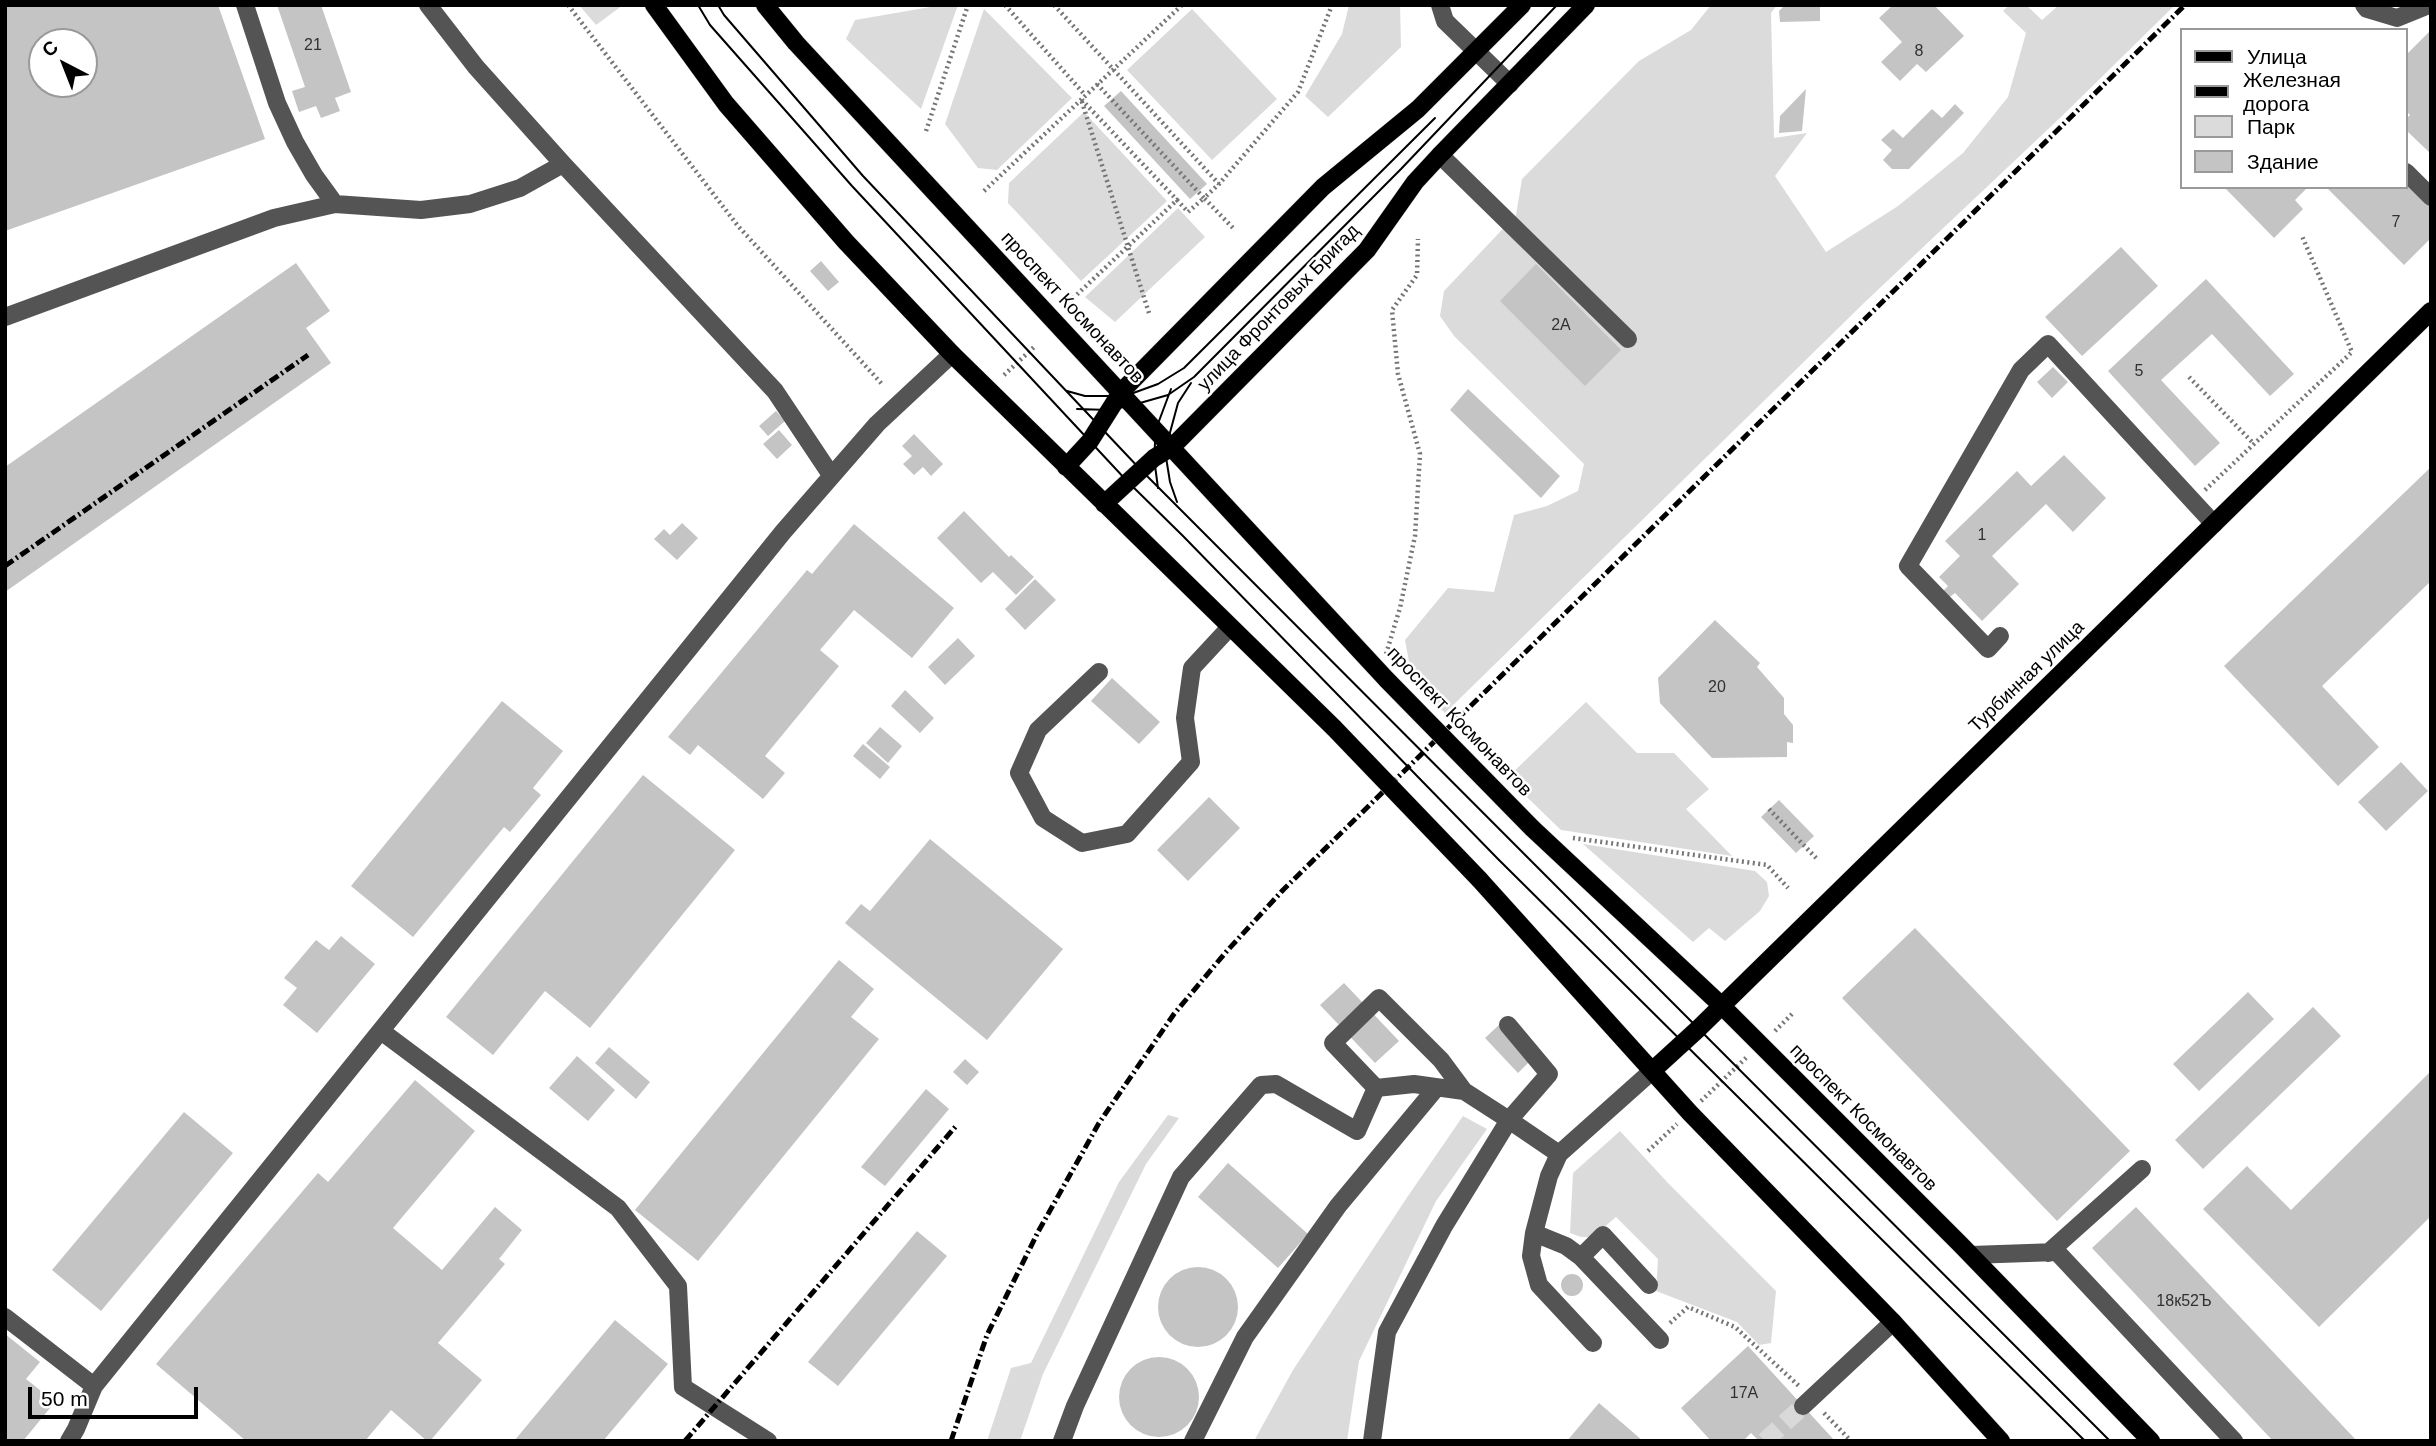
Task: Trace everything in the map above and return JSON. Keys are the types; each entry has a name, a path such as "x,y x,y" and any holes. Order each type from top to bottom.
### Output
{"main road":[{"path":"654,5 726,104 826,221 952,354 1334,728 1479,878 1689,1112 1893,1322 2001,1441"},
{"name":"проспект Космонавтов","path":"765,5 796,43 1387,680 1532,828 1721,1005 1971,1255 2151,1441"},
{"path":"1066,467 1090,441 1121,392 1323,187 1418,109 1522,5"},
{"name":"улица Фронтовых Бригад","path":"1104,504 1154,458 1172,447 1367,250 1415,182 1586,5"},
{"name":"Турбинная улица","path":"1652,1071 2431,311"}],"street":[{"path":"245,5 278,103 291,132 314,175 335,204"},
{"path":"428,5 476,67 563,164 775,390 831,475"},
{"path":"1440,5 1445,21 1510,84"},
{"path":"2364,5 2367,9 2397,18 2429,5"},
{"path":"1440,155 1628,338"},
{"path":"5,317 274,218 335,204 421,210 470,204 520,188 563,164"},
{"path":"2408,174 2431,197"},
{"path":"2000,636 1987,649 1908,566 2021,370 2048,344 2214,524"},
{"path":"69,1441 94,1386 831,475 877,424 952,354"},
{"path":"1099,672 1038,730 1019,773 1043,818 1082,843 1128,834 1191,762 1185,718 1192,668 1230,627"},
{"path":"1376,1088 1333,1043 1379,998 1441,1060 1464,1091 1559,1154"},
{"path":"1372,1441 1387,1332 1444,1226 1509,1120 1549,1074 1508,1026"},
{"path":"381,1031 618,1208 678,1286 683,1387 768,1441"},
{"path":"1592,1343 1539,1285 1531,1256 1534,1233 1549,1176 1559,1154 1652,1071"},
{"path":"1062,1441 1075,1406 1181,1177 1261,1085 1276,1084 1357,1131 1376,1088"},
{"path":"1376,1088 1414,1084 1464,1091"},
{"path":"1193,1441 1245,1338 1338,1206 1437,1087"},
{"path":"2048,1253 2142,1169"},
{"path":"1534,1233 1566,1246 1581,1257 1658,1338"},
{"path":"1581,1257 1603,1235 1649,1285"},
{"path":"1971,1255 2057,1252 2234,1441"},
{"path":"5,1317 94,1386"},
{"path":"1807,1402 1893,1322"}],"path":[{"path":"568,5 738,226 882,384"},
{"path":"926,131 968,5"},
{"path":"1005,5 1083,97 1188,212 1219,184 1298,92 1332,5"},
{"path":"1054,5 1219,184"},
{"path":"984,191 1182,5"},
{"path":"1097,84 1233,229"},
{"path":"1083,97 1149,313"},
{"path":"1069,302 1177,200"},
{"path":"2193,502 2352,352 2302,236"},
{"path":"1385,656 1400,608 1415,536 1420,454 1398,374 1392,310 1417,275 1418,239"},
{"path":"1004,375 1034,347"},
{"path":"2189,377 2254,444"},
{"path":"1769,809 1818,860"},
{"path":"1572,838 1767,865 1788,888"},
{"path":"1648,1151 1792,1014"},
{"path":"1658,1338 1688,1307 1735,1327 1807,1402 1851,1441"}],"green space":[{"path":"579,5 623,5 596,25"},
{"path":"942,5 958,5 921,109 846,39 855,20"},
{"path":"1349,5 1400,5 1401,47 1328,117 1305,96 1342,34"},
{"path":"1711,5 1777,5 1771,13 1774,138 1807,133 1775,176 1826,252 1898,206 1963,153 2008,97 2026,33 2003,11 2009,5 2026,5 2042,20 2059,5 2175,5 1865,302 1445,713 1413,684 1405,640 1448,588 1494,592 1514,515 1547,506 1578,491 1584,464 1454,336 1440,316 1444,291 1516,215 1522,179 1639,61 1691,30"},
{"path":"984,9 1072,98 997,170 978,168 945,124"},
{"path":"1192,9 1277,99 1212,160 1127,70"},
{"path":"1084,112 1167,201 1081,281 1008,203 1009,183"},
{"path":"1178,208 1205,237 1115,322 1085,297"},
{"path":"1586,702 1637,753 1674,753 1709,789 1686,809 1732,856 1561,830 1507,778"},
{"path":"1583,844 1755,871 1767,882 1769,896 1760,911 1725,941 1709,928 1693,942"},
{"path":"1168,1115 1179,1118 1146,1164 1043,1374 1020,1441 987,1441 1011,1368 1031,1363 1119,1182"},
{"path":"1463,1116 1487,1129 1436,1201 1359,1361 1347,1441 1254,1441 1293,1370"},
{"path":"1620,1131 1776,1291 1771,1343 1759,1345 1737,1322 1656,1291 1658,1259 1616,1217 1593,1237 1570,1233 1573,1173"}],"building":[{"path":"5,5 218,5 265,139 5,231"},
{"path":"277,5 321,5 351,92 335,98 340,111 321,118 316,106 299,112 292,91 305,87"},
{"path":"1785,5 1820,5 1820,21 1780,22 1779,11"},
{"path":"1893,5 1934,5 1964,36 1926,72 1917,64 1900,81 1881,62 1902,42 1879,18"},
{"path":"2431,30 2431,154 2408,132 2408,53"},
{"path":"1806,89 1802,131 1779,133 1780,116"},
{"path":"1121,91 1207,184 1190,199 1104,106"},
{"path":"1955,104 1964,113 1909,169 1892,169 1883,160 1892,150 1881,140 1893,129 1903,138 1932,109 1942,118"},
{"path":"2408,185 2431,207 2431,238 2404,265 2328,189 2408,189"},
{"path":"2226,189 2306,189 2295,200 2303,209 2274,238"},
{"path":"2121,247 2158,286 2082,356 2045,317"},
{"path":"821,261 839,282 828,291 810,271"},
{"path":"296,263 330,311 306,328 331,363 5,592 5,467"},
{"path":"1536,264 1621,350 1585,386 1500,301"},
{"path":"2206,279 2294,374 2270,396 2212,334 2161,380 2220,443 2195,466 2108,371"},
{"path":"2053,367 2068,382 2052,398 2037,382"},
{"path":"1468,389 1560,476 1541,498 1450,410"},
{"path":"776,411 785,421 768,436 759,426"},
{"path":"779,430 792,445 777,459 763,444"},
{"path":"914,434 943,464 931,476 923,467 914,475 903,464 912,456 902,446"},
{"path":"2064,455 2106,498 2073,532 2046,504 1992,556 2019,584 1982,621 1955,593 1947,599 1941,593 1948,586 1939,577 1960,556 1945,541 2017,471 2031,486"},
{"path":"2431,467 2431,581 2322,686 2379,747 2338,786 2224,666"},
{"path":"964,511 1009,557 1011,555 1034,577 1016,595 993,572 981,583 937,538"},
{"path":"682,523 698,538 677,560 654,539 664,529 670,535"},
{"path":"854,524 954,608 912,658 854,610 820,650 839,666 765,756 785,773 763,799 698,745 690,755 668,737 807,570 812,574"},
{"path":"1035,579 1056,600 1025,630 1005,609"},
{"path":"1715,620 1760,663 1757,667 1784,698 1784,714 1793,725 1793,743 1787,742 1787,757 1712,758 1660,703 1658,678"},
{"path":"958,638 975,656 945,685 928,667"},
{"path":"1112,678 1160,722 1139,744 1091,701"},
{"path":"905,690 934,718 920,733 891,706"},
{"path":"502,701 563,751 533,788 541,795 510,832 504,827 413,937 351,886"},
{"path":"880,727 902,746 888,763 866,743"},
{"path":"863,744 890,767 880,779 853,756"},
{"path":"2401,762 2428,791 2386,831 2358,802"},
{"path":"643,775 735,850 590,1028 545,991 493,1055 446,1017"},
{"path":"1209,797 1240,828 1188,881 1157,850"},
{"path":"1779,800 1814,836 1796,853 1761,817"},
{"path":"930,839 1063,949 987,1040 845,923 861,904 870,911"},
{"path":"1915,928 2130,1151 2057,1221 1842,998"},
{"path":"341,936 375,964 317,1033 283,1005 297,988 284,978 316,940 329,950"},
{"path":"839,960 874,989 851,1017 879,1039 698,1261 635,1210"},
{"path":"1344,983 1399,1041 1375,1063 1320,1005"},
{"path":"2248,992 2274,1019 2199,1091 2173,1064"},
{"path":"2313,1007 2341,1036 2203,1169 2175,1140"},
{"path":"1500,1024 1532,1059 1518,1073 1485,1038"},
{"path":"609,1047 650,1082 636,1099 595,1063"},
{"path":"577,1056 615,1090 588,1121 549,1088"},
{"path":"965,1059 979,1072 967,1085 953,1072"},
{"path":"2431,1071 2431,1216 2319,1327 2203,1209 2247,1166 2291,1210"},
{"path":"415,1080 475,1131 393,1228 442,1270 495,1207 522,1230 499,1259 505,1264 438,1343 482,1380 430,1441 391,1410 365,1441 246,1441 156,1364 318,1173 328,1182"},
{"path":"926,1089 949,1109 885,1186 861,1167"},
{"path":"184,1112 233,1153 101,1311 52,1270"},
{"path":"1228,1163 1308,1234 1278,1268 1198,1197"},
{"path":"2136,1207 2357,1441 2273,1441 2092,1248"},
{"path":"917,1231 947,1256 838,1386 808,1362"},
{"path":"1198,1267 1213,1270 1226,1279 1235,1292 1238,1307 1235,1322 1226,1335 1213,1344 1198,1347 1183,1344 1170,1335 1161,1322 1158,1307 1161,1292 1170,1279 1183,1270"},
{"path":"1572,1274 1582,1281 1583,1285 1576,1295 1572,1296 1562,1289 1561,1285 1568,1275"},
{"path":"615,1320 668,1364 603,1441 514,1441"},
{"path":"5,1334 40,1362 26,1379 55,1402 23,1441 5,1441"},
{"path":"1748,1346 1835,1441 1759,1441 1751,1433 1743,1441 1711,1441 1681,1408"},
{"path":"1159,1357 1174,1360 1187,1369 1196,1382 1199,1397 1196,1412 1187,1425 1174,1434 1159,1437 1144,1434 1131,1425 1122,1412 1119,1397 1122,1382 1131,1369 1144,1360"},
{"path":"1599,1403 1643,1441 1567,1441"}],"tunnel":[{"path":"1765,1441 1803,1406"}],"tram line":[{"path":"698,5 710,25 852,186 1127,481 1498,859 2085,1441"},
{"path":"718,5 863,176 1140,469 2110,1441"},
{"path":"1077,409 1109,410 1133,405 1168,395 1194,377 1401,169 1557,5"},
{"path":"1067,391 1085,396 1125,396 1158,384 1184,368 1435,118"},
{"path":"1177,502 1170,482 1165,451 1178,403 1191,383"},
{"path":"1158,488 1154,458 1156,429 1171,389"}],"railway":[{"path":"951,1441 987,1335 1038,1232 1099,1123 1174,1014 1226,952 1283,890 2185,5"},
{"path":"5,566 308,355"},
{"path":"685,1441 956,1126"}]}
